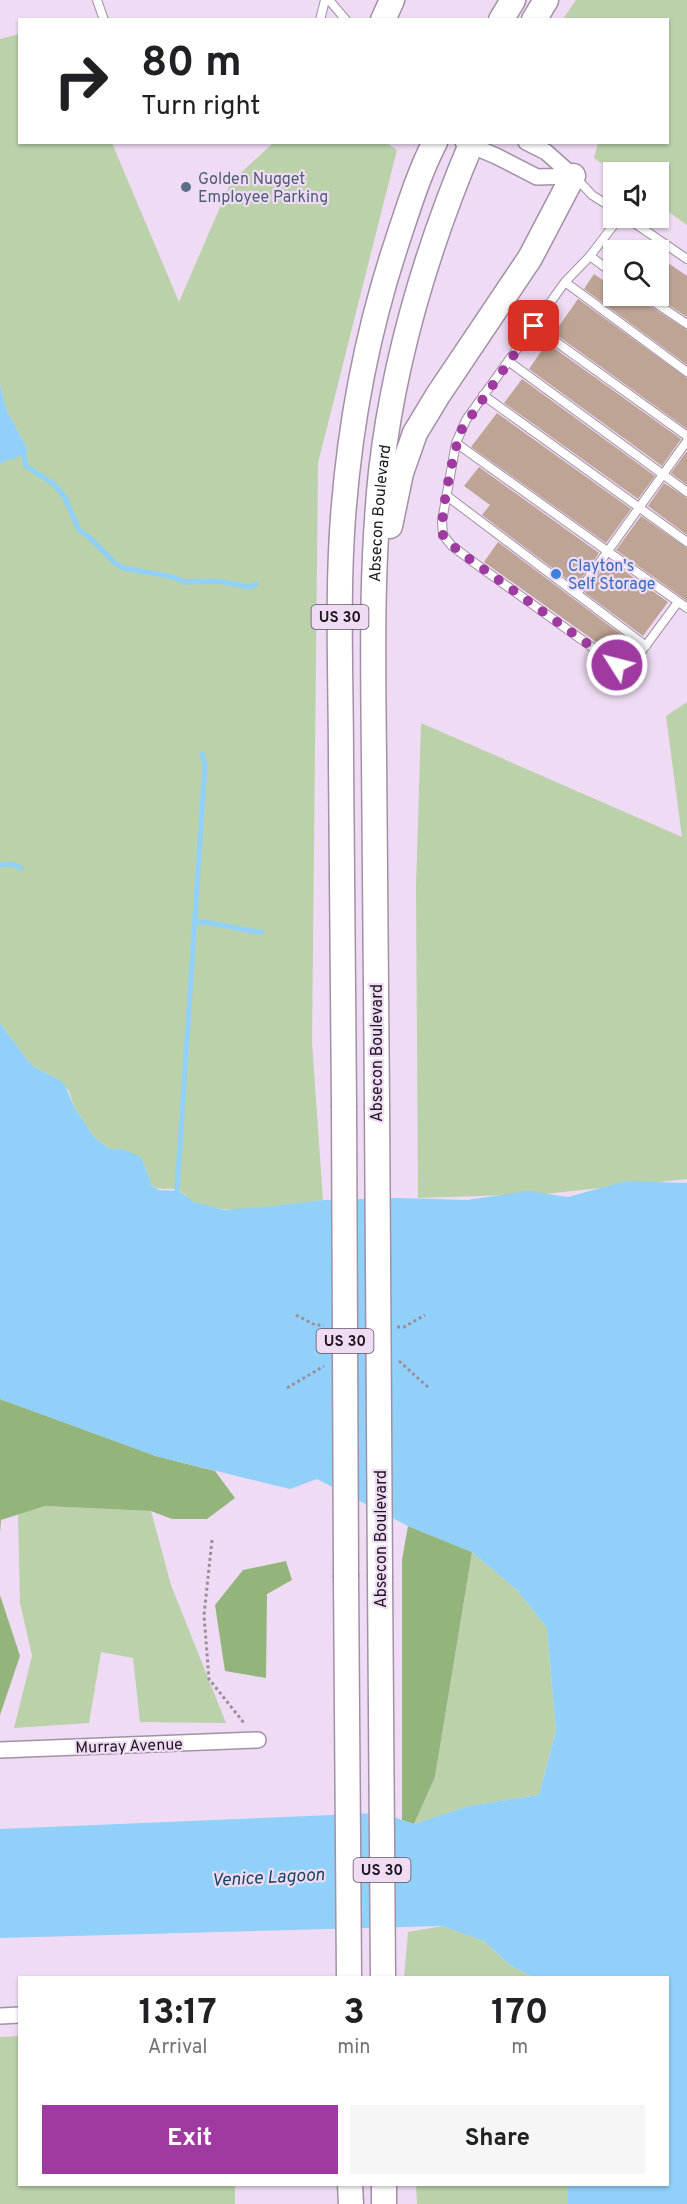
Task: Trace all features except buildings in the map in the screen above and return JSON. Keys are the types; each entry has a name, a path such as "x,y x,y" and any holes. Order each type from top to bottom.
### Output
{"highway":[{"path":"384,18 392,0"},
{"path":"502,18 513,0"},
{"path":"535,18 546,0"},
{"name":"Absecon Boulevard","path":"349,1976 340,588 343,517 357,409 374,322 412,198 434,144"},
{"name":"Absecon Boulevard","path":"382,1976 374,599 381,472 391,408 405,341 432,242 468,144"},
{"path":"374,599 401,473 415,433 530,258 573,176"},
{"path":"350,2186 351,2204"},
{"path":"384,2186 384,2204"}],"street":[{"path":"468,144 537,177 573,176"},
{"path":"530,144 546,152 573,176"},
{"name":"Murray Avenue","path":"0,1750 258,1740"},
{"path":"0,2016 18,2015"}],"lane":[{"path":"97,0 103,18"},
{"path":"321,18 327,0 344,18"},
{"path":"573,176 592,195 603,202"},
{"path":"611,228 590,256 565,282 466,420 456,443 442,521 443,535 460,552 617,665 626,667 633,663 678,602"},
{"path":"642,228 687,259"},
{"path":"590,256 603,266"},
{"path":"565,282 687,372"},
{"path":"660,306 687,324"},
{"path":"534,326 687,436"},
{"path":"508,361 687,492"},
{"path":"483,395 687,542"},
{"path":"577,594 687,441"},
{"path":"456,443 687,608"},
{"path":"447,496 646,646"}],"path":[{"path":"212,1540 204,1615 209,1679 258,1740"}],"green space":[{"path":"576,0 687,0 687,225 669,212 669,162 603,162 603,164 594,158 598,144 669,144 669,18 564,18"},
{"path":"18,34 18,144 112,144 179,302 231,182 272,144 388,144 397,150 318,463 312,1042 323,1200 257,1209 222,1209 194,1202 176,1190 152,1186 143,1161 122,1149 110,1149 95,1138 74,1107 69,1091 58,1079 36,1068 28,1061 0,1023 0,464 28,450 7,411 0,385 0,39"},
{"path":"687,702 687,1179 544,1194 418,1198 416,887 421,723 682,837 666,716"},
{"path":"0,1399 156,1456 215,1471 235,1498 207,1519 172,1519 151,1511 45,1506 1,1520 0,1534"},
{"path":"45,1506 151,1511 171,1585 226,1723 140,1722 133,1658 101,1652 89,1723 14,1728 32,1656 20,1603 18,1514"},
{"path":"408,1526 472,1552 435,1777 414,1824 402,1820 402,1560"},
{"path":"472,1552 517,1590 547,1628 556,1731 539,1795 469,1806 414,1824 435,1777"},
{"path":"286,1561 292,1580 267,1594 266,1678 225,1671 215,1605 243,1570"},
{"path":"0,1595 20,1656 0,1715"},
{"path":"442,1926 484,1941 510,1965 531,1976 404,1976 408,1932"},
{"path":"18,2036 18,2186 235,2186 235,2204 0,2204 0,2037"},
{"path":"416,2186 568,2186 568,2204 417,2204"}],"water":[{"path":"0,385 7,411 28,450 0,464"},
{"name":"Venice Lagoon","path":"0,1023 28,1061 65,1085 74,1107 95,1138 110,1149 122,1149 139,1156 152,1186 159,1190 179,1191 194,1202 224,1210 323,1200 398,1198 467,1200 528,1191 568,1197 626,1181 687,1183 687,2204 568,2204 568,2186 669,2186 669,1976 531,1976 510,1965 484,1941 442,1926 0,1938 0,1829 381,1813 414,1824 469,1806 539,1795 556,1731 547,1628 517,1590 472,1552 408,1526 317,1479 290,1489 156,1456 0,1399"}],"waterway":[{"path":"24,455 26,466 55,485 65,498 79,530 123,568 169,576 186,582 217,581 250,587 256,584"},
{"path":"177,1190 205,765 202,754"},
{"path":"0,865 11,864 21,868"},
{"path":"195,922 262,932"}],"place":[{"name":"Golden Nugget Employee Parking","path":"186,187"},
{"name":"Clayton's Self Storage","path":"556,574"}],"route":[{"path":"534,326 466,420 462,429 456,443 442,521 443,535 464,555 617,665"}]}
